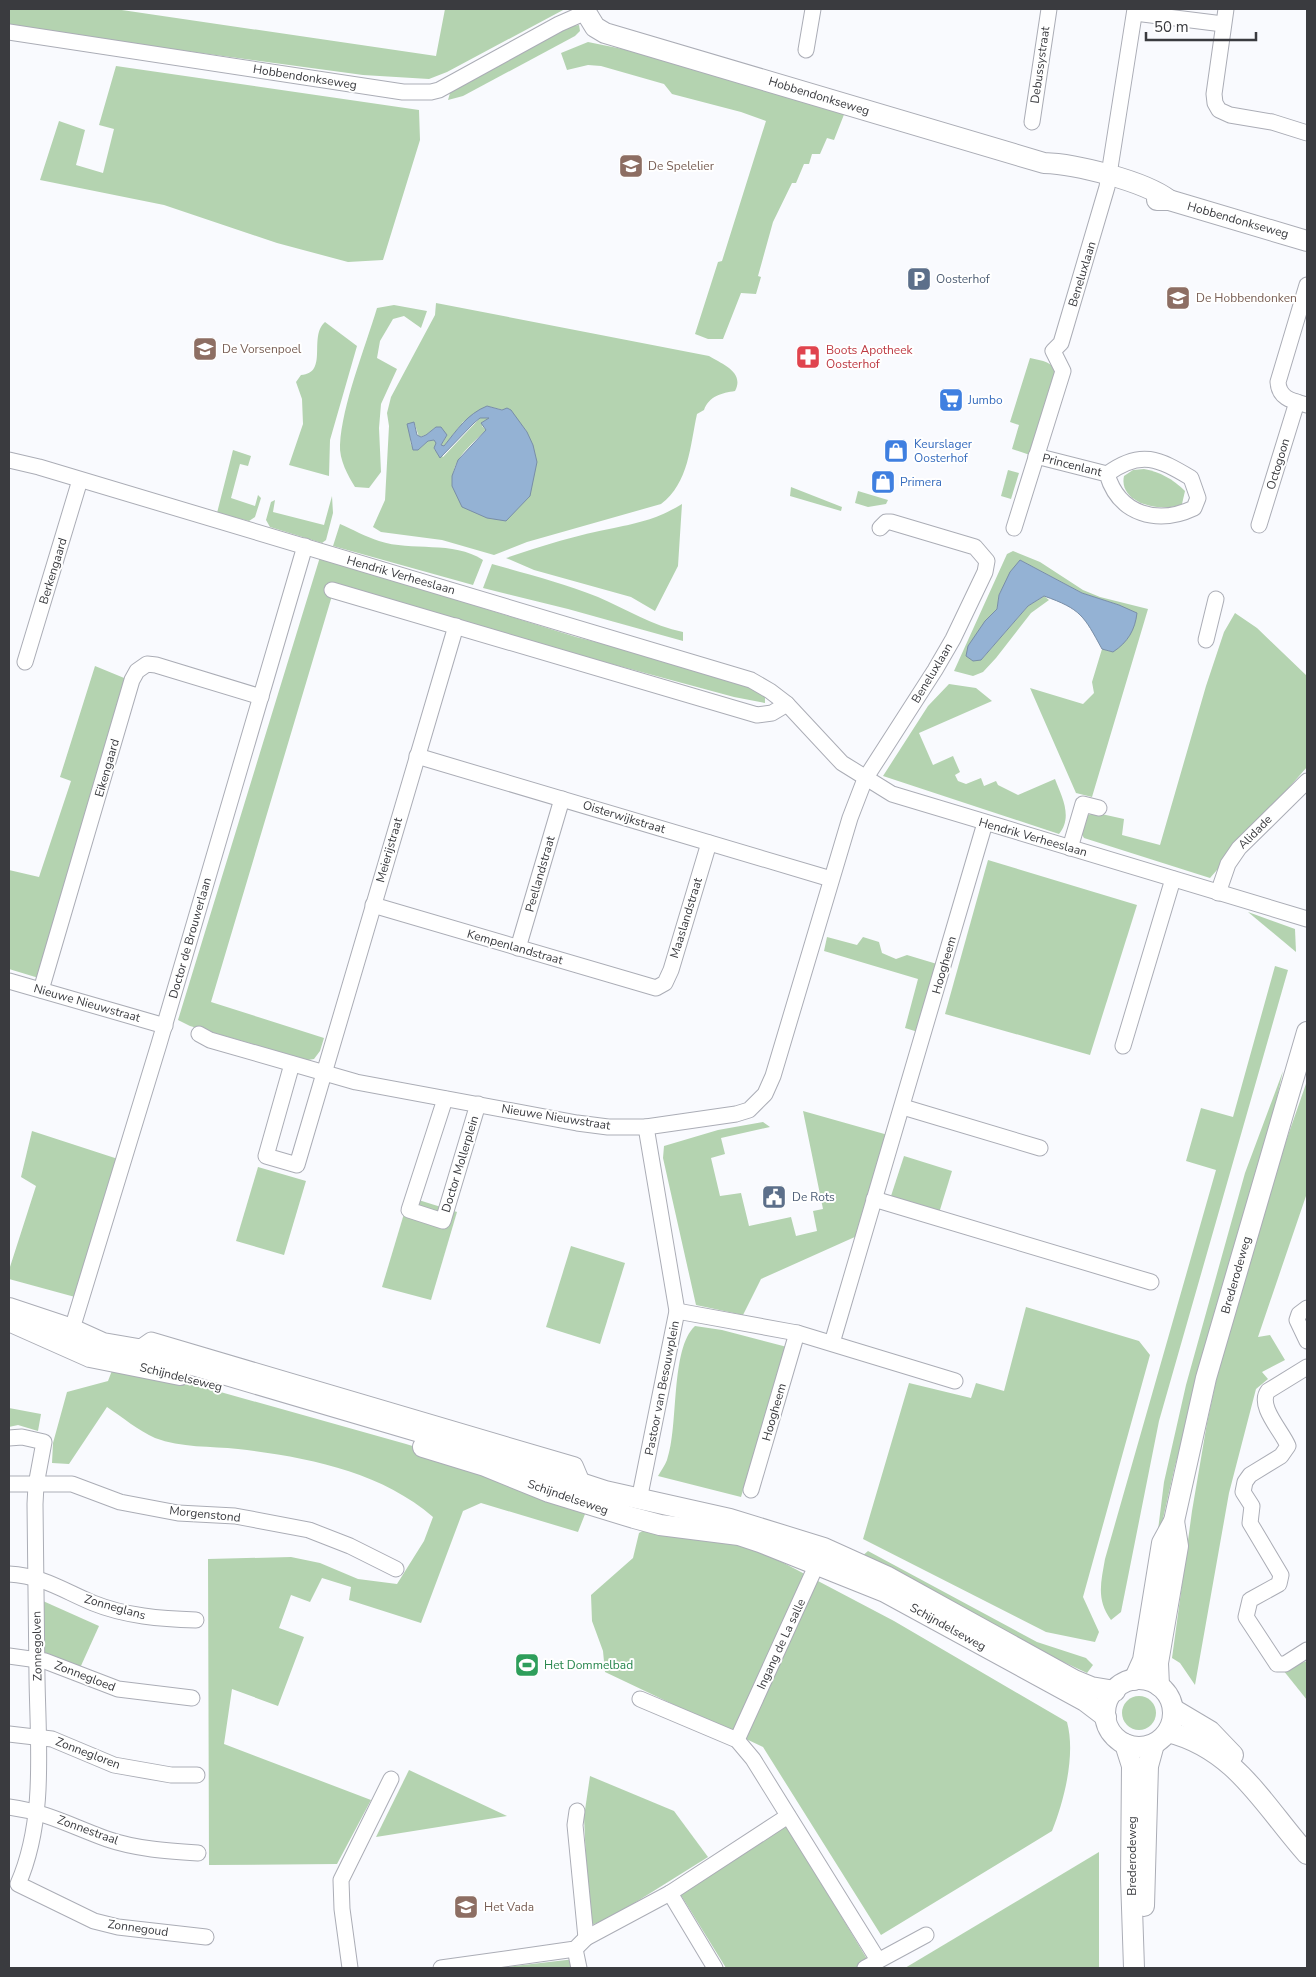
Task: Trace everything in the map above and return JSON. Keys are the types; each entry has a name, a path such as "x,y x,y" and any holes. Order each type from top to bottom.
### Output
{"main road":[{"name":"Hobbendonkseweg","path":"588,16 613,36 1044,163 1060,173 1108,182 1151,200 1169,200 1307,241"},
{"name":"Brederodeweg","path":"1134,1680 1143,1660 1162,1543 1174,1521 1206,1378 1307,1032"},
{"name":"Schijndelseweg","path":"9,1308 72,1329 103,1343 138,1349 474,1448 583,1484 639,1500 730,1519 820,1557 1085,1701 1106,1717"},
{"name":"Schijndelseweg","path":"9,1321 90,1357 182,1375 485,1466 549,1492 608,1511 660,1525 739,1535 886,1576 1074,1680 1091,1687 1115,1691"},
{"path":"40,1336 52,1333 65,1338 72,1329"},
{"name":"Brederodeweg","path":"1159,1686 1158,1663 1178,1546 1174,1521"},
{"path":"1134,1680 1147,1680 1159,1686 1170,1699 1173,1709 1172,1724 1161,1738 1144,1747 1125,1744 1110,1730 1106,1717 1107,1703 1115,1691 1123,1684 1134,1680"},
{"path":"1173,1709 1217,1736 1250,1775 1256,1790"},
{"path":"1161,1738 1186,1737 1216,1752 1256,1790 1307,1854"},
{"name":"Brederodeweg","path":"1143,1968 1148,1766 1161,1738"},
{"name":"Brederodeweg","path":"1125,1744 1132,1766 1131,1878 1134,1968"}],"street":[{"path":"806,50 812,9"},
{"name":"Debussystraat","path":"1032,122 1048,9"},
{"path":"1226,9 1214,103 1219,110 1230,115 1272,122 1307,133"},
{"path":"1135,11 1223,24"},
{"name":"Beneluxlaan","path":"1014,528 1063,371 1053,351 1061,343 1108,182 1135,11"},
{"name":"Hobbendonkseweg","path":"9,32 403,92 431,92 559,24 588,16"},
{"name":"Octogoon","path":"1259,525 1302,404 1283,396 1278,390 1278,382 1307,285"},
{"name":"Princenlant","path":"1036,456 1107,474"},
{"name":"Princenlant","path":"1137,459 1162,461 1191,478 1198,498 1194,508 1177,516 1146,515 1124,503 1111,487 1107,474 1121,463 1137,459"},
{"name":"Hendrik Verheeslaan","path":"9,460 305,546 751,680 787,704 842,763 892,794 1307,919"},
{"name":"Berkengaard","path":"25,662 80,480"},
{"name":"Beneluxlaan","path":"865,779 948,647 985,572 987,561 975,548 969,546 891,522 886,522 880,528"},
{"name":"Doctor de Brouwerlaan","path":"72,1329 165,1026 305,546"},
{"path":"332,590 757,715 772,714 787,704"},
{"path":"1206,640 1216,599"},
{"name":"Meierijstraat","path":"292,1064 266,1156 297,1165 456,626"},
{"name":"Eikengaard","path":"41,990 132,680 137,671 147,664 261,697"},
{"name":"Oisterwijkstraat","path":"417,756 831,879"},
{"name":"Nieuwe Nieuwstraat","path":"199,1034 210,1040 324,1074 445,1099 585,1124 646,1128 749,1110 765,1094 773,1076 831,879 850,818 865,779"},
{"name":"Alidade","path":"1218,893 1228,864 1239,848 1307,781"},
{"name":"Peellandstraat","path":"518,948 562,799"},
{"path":"1070,848 1083,804 1099,808"},
{"name":"Hoogheem","path":"832,1343 985,823"},
{"name":"Maaslandstraat","path":"656,988 665,983 671,970 709,843"},
{"path":"1123,1046 1173,879"},
{"name":"Kempenlandstraat","path":"373,905 656,988"},
{"name":"Nieuwe Nieuwstraat","path":"9,980 165,1026"},
{"name":"Doctor Mollerplein","path":"445,1099 409,1210 443,1221 478,1104"},
{"path":"903,1107 1040,1148"},
{"name":"Pastoor van Besouwplein","path":"639,1500 677,1311 646,1128"},
{"path":"874,1199 1151,1282"},
{"path":"1307,1308 1298,1314 1297,1320 1307,1341"},
{"path":"677,1311 797,1333 955,1381"},
{"name":"Hoogheem","path":"751,1490 797,1333"},
{"path":"1307,1366 1268,1391 1265,1395 1266,1405 1288,1446 1281,1456 1250,1475 1245,1482 1243,1492 1252,1506 1250,1522 1281,1574 1279,1584 1250,1600 1246,1617 1277,1664 1285,1664 1307,1650"},
{"name":"Zonnegolven","path":"9,1438 22,1437 44,1442 36,1486 38,1738 36,1828 28,1860 18,1884"},
{"name":"Morgenstond","path":"9,1484 36,1486 72,1484 120,1502 178,1512 235,1516 309,1530 350,1546 396,1569"},
{"name":"Ingang de La salle","path":"737,1740 820,1557"},
{"name":"Zonneglans","path":"9,1574 36,1577 94,1603 134,1615 196,1620"},
{"name":"Zonnegloed","path":"9,1656 37,1660 118,1690 192,1698"},
{"path":"640,1699 737,1740 752,1759 788,1816 872,1964 926,1935"},
{"name":"Zonnegloren","path":"9,1734 52,1739 114,1765 171,1775 197,1775"},
{"path":"350,1968 342,1909 341,1880 391,1779"},
{"name":"Zonnestraal","path":"9,1807 36,1810 109,1840 154,1850 198,1853"},
{"path":"577,1811 575,1825 586,1938"},
{"path":"442,1968 575,1949 586,1938 670,1893 788,1816"},
{"name":"Zonnegoud","path":"18,1884 94,1921 118,1927 206,1937"},
{"path":"670,1893 715,1968"},
{"path":"575,1949 579,1968"}],"green space":[{"path":"9,9 115,9 436,56 445,9 565,9 447,72 429,79 363,75 9,27"},
{"path":"579,25 580,31 575,36 463,96 448,100 450,93 462,83 565,27"},
{"path":"588,42 647,54 845,112 834,140 827,138 820,154 812,154 809,164 804,164 796,183 792,183 773,222 758,276 761,277 756,294 741,293 723,339 708,339 695,334 718,262 722,261 766,121 741,112 672,94 664,84 601,66 588,65 567,70 561,53"},
{"path":"116,66 419,110 420,140 383,260 348,262 277,243 164,205 40,180 59,121 85,130 76,165 103,173 114,129 99,125"},
{"path":"436,303 709,356 731,369 737,379 737,384 735,391 713,398 704,410 697,414 683,475 677,486 661,504 527,542 494,555 442,540 381,532 373,527 385,500 389,426 387,413 391,397 435,315","holes":["487,406 511,412 527,432 458,496 454,486 453,476 455,467 459,459 486,430 482,426 489,418 480,418 443,457 434,449 437,442 434,440 428,441 418,450 411,445 410,436 414,422 419,437 426,435 436,427 447,435 441,445 444,446 463,422"]},
{"path":"394,305 427,311 421,328 404,316 393,319 380,341 377,358 397,369 381,404 379,428 381,472 369,488 355,487 344,467 340,450 345,412 377,308"},
{"path":"325,322 357,346 330,440 329,476 289,465 303,424 302,399 296,382 301,375 309,373 314,368 318,336"},
{"path":"1030,358 1043,361 1053,367 1056,376 1030,455 1012,449 1019,425 1010,422"},
{"path":"233,450 251,456 248,466 240,464 231,498 255,506 258,495 261,498 255,517 249,521 217,513"},
{"path":"1144,469 1166,477 1185,491 1182,504 1174,507 1164,507 1144,504 1135,500 1124,486 1124,476 1133,470"},
{"path":"1008,470 1019,473 1011,499 1001,496"},
{"path":"791,487 842,507 841,511 790,496"},
{"path":"858,491 888,500 886,504 868,507 855,503"},
{"path":"332,496 333,513 326,540 322,543 270,527 266,520 271,502 275,500 273,512 324,525"},
{"path":"682,504 678,566 655,611 631,597 534,570 506,558 573,537 633,524 665,513"},
{"path":"340,524 379,541 405,546 459,550 483,560 473,585 333,546"},
{"path":"1013,551 1040,562 1083,590 1100,597 1148,609 1092,797 1076,793 1030,688 1083,704 1094,693 1092,682 1102,649 1113,652 1119,605 1082,593 1020,560 999,595 997,609 985,621 981,660 1028,606 1044,596 1049,600 1031,613 983,672 973,676 954,671 1007,554"},
{"path":"320,557 576,637 719,673 765,694 765,703 734,697 334,589 211,1002 324,1038 320,1051 314,1059 308,1060 190,1026 178,1020"},
{"path":"492,564 598,597 650,621 683,632 683,641 483,588"},
{"path":"1235,613 1257,628 1307,676 1307,767 1210,878 1084,838 1081,833 1087,815 1097,813 1124,819 1122,835 1160,845 1206,686 1224,632"},
{"path":"95,666 129,680 42,979 9,969 9,870 39,877 71,781 60,777"},
{"path":"949,684 976,688 992,701 919,733 933,765 953,756 960,772 955,775 958,781 966,784 981,778 984,786 996,781 998,785 1018,795 1055,779 1066,814 1059,834 883,776 928,706"},
{"path":"988,860 1137,905 1090,1055 945,1014"},
{"path":"1248,912 1295,929 1296,952"},
{"path":"827,937 857,945 863,937 879,942 882,953 896,959 907,955 937,964 918,1032 905,1028 918,979 824,951"},
{"path":"1275,966 1288,970 1159,1421 1121,1612 1111,1620 1106,1613 1101,1598 1101,1583 1105,1559 1216,1170 1186,1161 1201,1108 1233,1117"},
{"path":"1283,1071 1274,1111 1175,1466 1155,1554 1164,1482 1186,1385 1245,1173"},
{"path":"1307,1081 1307,1193 1258,1337 1270,1335 1285,1360 1262,1372 1268,1379 1256,1389 1229,1493 1195,1685 1180,1663 1172,1658 1192,1511 1207,1423 1218,1372 1277,1167"},
{"path":"803,1111 888,1135 857,1236 761,1279 743,1315 696,1305 663,1158 664,1146 718,1130 763,1122 770,1127 721,1138 725,1154 711,1158 720,1196 741,1193 749,1226 791,1217 796,1236 817,1231 813,1211 823,1209"},
{"path":"32,1131 118,1159 75,1297 9,1279 9,1270 36,1186 21,1177"},
{"path":"904,1156 952,1171 939,1213 894,1199 891,1196"},
{"path":"258,1167 306,1181 284,1255 236,1241"},
{"path":"409,1197 457,1212 431,1300 382,1287"},
{"path":"571,1246 625,1263 600,1344 546,1327"},
{"path":"1026,1307 1139,1341 1150,1355 1083,1597 1099,1632 1095,1642 1046,1632 863,1539 909,1383 971,1398 976,1383 1004,1391"},
{"path":"695,1326 722,1330 787,1347 741,1497 658,1476 667,1460 671,1446 678,1370 682,1352 687,1337"},
{"path":"113,1368 160,1375 406,1444 474,1465 587,1509 578,1532 481,1503 463,1511 421,1623 349,1600 351,1587 322,1578 310,1602 291,1595 279,1628 304,1637 278,1706 232,1689 224,1744 371,1800 337,1864 209,1865 208,1559 291,1557 320,1563 358,1579 397,1584 424,1541 433,1517 412,1501 366,1477 316,1462 264,1452 175,1444 143,1432 107,1407 69,1464 52,1463 53,1443 67,1392 108,1381"},
{"path":"9,1408 41,1414 38,1431 18,1425 9,1427"},
{"path":"653,1525 741,1543 780,1561 894,1621 1067,1722 1070,1749 1067,1778 1061,1806 1052,1831 881,1935 763,1747 605,1672 603,1651 592,1621 591,1595 633,1558 639,1533"},
{"path":"868,1551 1037,1642 1086,1658 1093,1665 1087,1673 1010,1637 861,1557"},
{"path":"43,1601 99,1626 80,1668 42,1653"},
{"path":"1307,1661 1307,1700 1283,1670"},
{"path":"1139,1696 1151,1701 1156,1713 1151,1725 1139,1730 1127,1725 1122,1713 1127,1701"},
{"path":"409,1770 507,1816 376,1837"},
{"path":"590,1776 674,1811 708,1857 612,1917 589,1926 584,1817"},
{"path":"786,1824 867,1959 858,1968 726,1968 679,1892"},
{"path":"1099,1852 1099,1968 905,1968"},
{"path":"575,1959 576,1968 498,1968"}],"water":[{"path":"487,406 511,410 527,432 533,445 537,462 530,496 506,521 487,518 462,507 452,486 452,476 458,460 486,430 481,423 489,418 480,418 440,458 434,448 436,443 434,440 428,441 418,450 413,450 407,424 414,422 417,435 421,437 436,427 441,427 447,435 441,445 444,446 468,418"},
{"path":"1020,560 1082,593 1137,613 1135,625 1127,640 1113,652 1102,649 1091,629 1080,615 1066,605 1044,596 1028,606 981,660 973,661 966,656 968,646 985,621 997,609 999,595 1010,572"}],"place":[{"name":"De Spelelier","path":"631,166"},
{"name":"Oosterhof","path":"919,279"},
{"name":"De Hobbendonken","path":"1178,298"},
{"name":"De Vorsenpoel","path":"205,349"},
{"name":"Boots Apotheek Oosterhof","path":"808,357"},
{"name":"Jumbo","path":"951,400"},
{"name":"Keurslager Oosterhof","path":"896,451"},
{"name":"Primera","path":"883,482"},
{"name":"De Rots","path":"774,1197"},
{"name":"Het Dommelbad","path":"527,1665"},
{"name":"Het Vada","path":"466,1907"}]}
